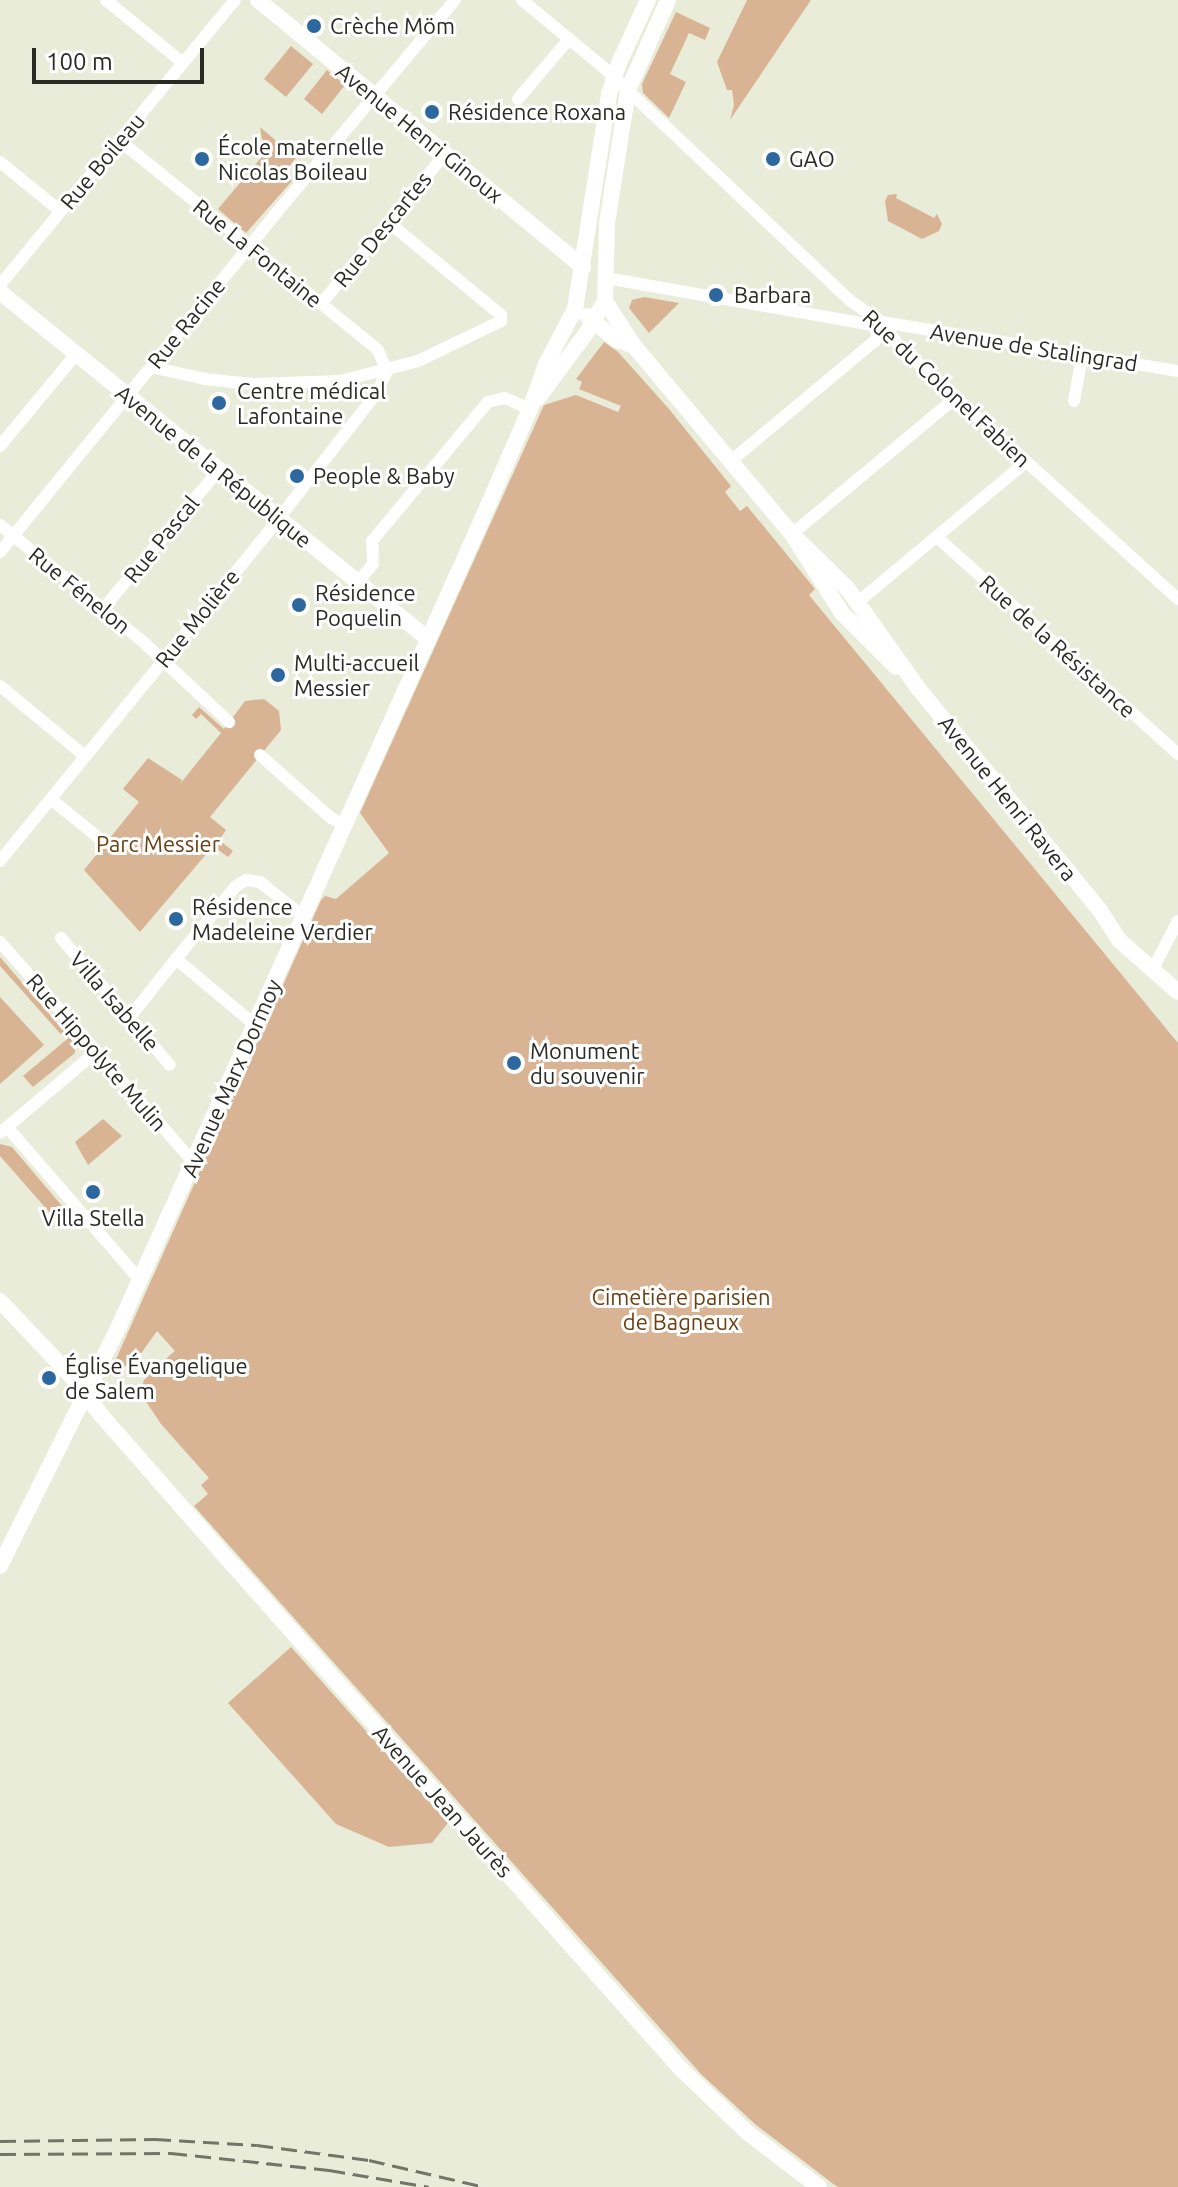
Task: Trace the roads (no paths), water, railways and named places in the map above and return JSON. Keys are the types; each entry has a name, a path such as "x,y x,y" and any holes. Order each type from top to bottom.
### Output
{"street":[{"path":"106,0 183,63"},
{"name":"Rue Boileau","path":"0,285 235,0"},
{"name":"Avenue Henri Ginoux","path":"258,0 582,270"},
{"name":"Rue Racine","path":"0,552 248,246 455,0"},
{"name":"Rue du Colonel Fabien","path":"522,0 628,90 849,300 882,322 899,346 1178,599"},
{"path":"606,278 582,270 613,77 648,0"},
{"path":"605,301 607,223 628,90 668,0"},
{"path":"518,99 569,39"},
{"name":"Rue La Fontaine","path":"119,140 378,350 387,371"},
{"name":"Rue Descartes","path":"321,304 445,154"},
{"path":"0,162 60,211"},
{"path":"151,367 205,379 264,385 330,382 387,371 441,352 498,324 501,315 388,222"},
{"name":"Avenue Marx Dormoy","path":"0,1566 30,1501 87,1395 304,917 530,409 546,364 575,309 582,270"},
{"name":"Avenue de Stalingrad","path":"606,278 840,319 882,322 1178,371"},
{"name":"Avenue de la République","path":"0,292 428,639"},
{"name":"Avenue Marx Dormoy","path":"530,409 605,301"},
{"name":"Avenue Henri Ravera","path":"605,301 634,346 792,534 858,602 918,688 1099,909 1126,949 1178,992"},
{"name":"Avenue Henri Ravera","path":"575,309 617,340 634,346"},
{"path":"732,460 875,341 882,322"},
{"path":"0,446 76,354"},
{"path":"1074,401 1082,356"},
{"name":"Rue Molière","path":"0,861 377,393 387,371"},
{"path":"358,582 373,564 372,541 488,402 502,398 530,409"},
{"path":"792,534 955,398"},
{"path":"858,602 1026,462"},
{"name":"Rue Pascal","path":"103,609 219,470"},
{"name":"Rue Fénelon","path":"0,525 103,609 229,722"},
{"name":"Avenue Henri Ravera","path":"792,534 842,613 918,688"},
{"name":"Rue de la Résistance","path":"938,538 1178,754"},
{"path":"0,686 85,756"},
{"path":"260,755 331,818 344,824"},
{"path":"57,804 105,843"},
{"path":"130,1017 236,886 246,880 260,882 304,917"},
{"name":"Avenue Henri Ravera","path":"1099,909 1178,981"},
{"path":"1156,963 1178,921"},
{"name":"Villa Isabelle","path":"61,938 170,1065"},
{"name":"Rue Hippolyte Mulin","path":"0,942 193,1162"},
{"path":"176,959 255,1025"},
{"path":"96,1052 3,1130 140,1280"},
{"name":"Avenue Jean Jaurès","path":"0,1301 87,1395 225,1557 680,2068 748,2133 819,2187"}],"railway":[{"path":"0,2141 155,2139 257,2145 369,2160 485,2187"},
{"path":"0,2154 171,2153 329,2170 429,2187"}],"place":[{"name":"Crèche Möm","path":"314,26"},
{"name":"Résidence Roxana","path":"432,112"},
{"name":"École maternelle Nicolas Boileau","path":"202,159"},
{"name":"GAO","path":"773,159"},
{"name":"Barbara","path":"716,295"},
{"name":"Centre médical Lafontaine","path":"219,403"},
{"name":"People & Baby","path":"297,476"},
{"name":"Résidence Poquelin","path":"299,605"},
{"name":"Multi-accueil Messier","path":"278,675"},
{"name":"Résidence Madeleine Verdier","path":"176,919"},
{"name":"Monument du souvenir","path":"514,1063"},
{"name":"Villa Stella","path":"93,1192"},
{"name":"Église Évangelique de Salem","path":"49,1378"}],"park label":[{"name":"Parc Messier","path":"158,844"},
{"name":"Cimetière parisien de Bagneux","path":"681,1308"}]}
